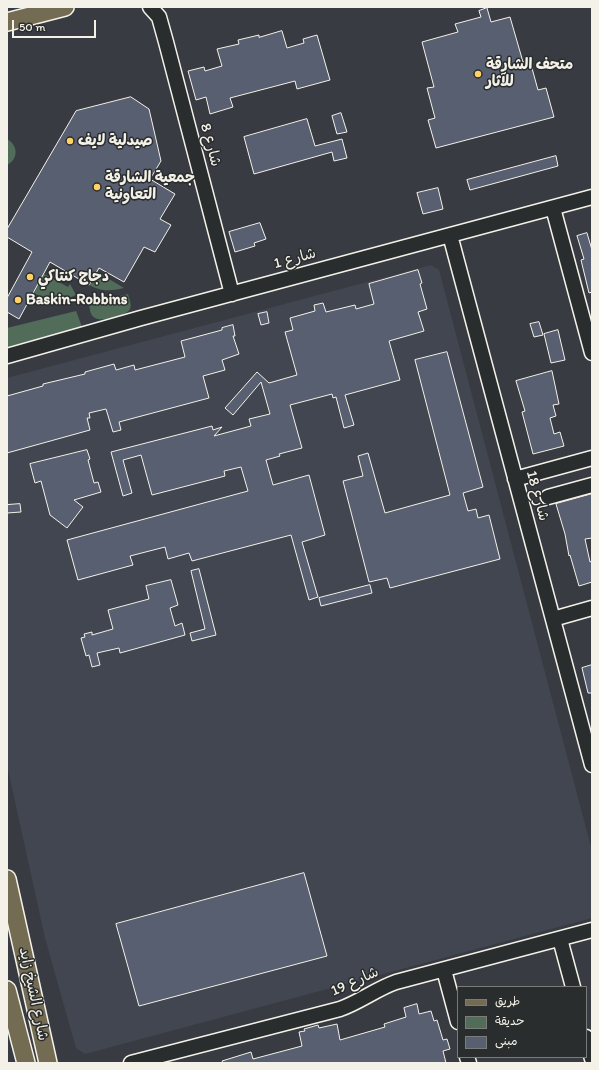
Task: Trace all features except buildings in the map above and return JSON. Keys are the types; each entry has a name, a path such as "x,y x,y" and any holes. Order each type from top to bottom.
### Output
{"main road":[{"path":"7,22 65,7"},
{"name":"شارع الشيخ زايد","path":"7,879 48,1063"},
{"name":"شارع الشيخ زايد","path":"7,990 11,1017 26,1063"}],"street":[{"name":"شارع 8","path":"156,10 232,294"},
{"name":"شارع 1","path":"7,356 141,318 592,197"},
{"path":"553,208 592,353"},
{"name":"شارع 18","path":"450,235 553,619 586,716 592,766"},
{"path":"515,479 592,458"},
{"path":"548,497 592,485"},
{"path":"553,619 592,608"},
{"name":"شارع 19","path":"131,1063 340,1009 387,985 592,930"},
{"path":"560,939 573,986"},
{"path":"444,970 457,1018"},
{"path":"587,1041 592,1059"},
{"path":"44,1046 59,1063"}],"shaded area":[{"path":"431,265 439,270 592,851 592,918 85,1054 76,1048 45,938 7,765 7,378"}],"green space":[{"path":"7,139 11,142 16,152 14,159 7,165"},
{"path":"97,272 124,288 106,290 98,289 89,285"},
{"path":"44,274 68,287 70,284 76,295 64,300 66,305 54,304 34,293"},
{"path":"128,294 131,307 128,312 114,318 103,319 95,318 91,314 89,304"},
{"path":"76,311 82,327 7,347 7,328"}],"place":[{"name":"متحف الشارقة للآثار","path":"478,74"},
{"name":"صيدلية لايف","path":"70,141"},
{"name":"جمعية الشارقة التعاونية","path":"97,187"},
{"name":"دجاج كنتاكي","path":"30,277"},
{"name":"Baskin-Robbins","path":"18,300"}]}
